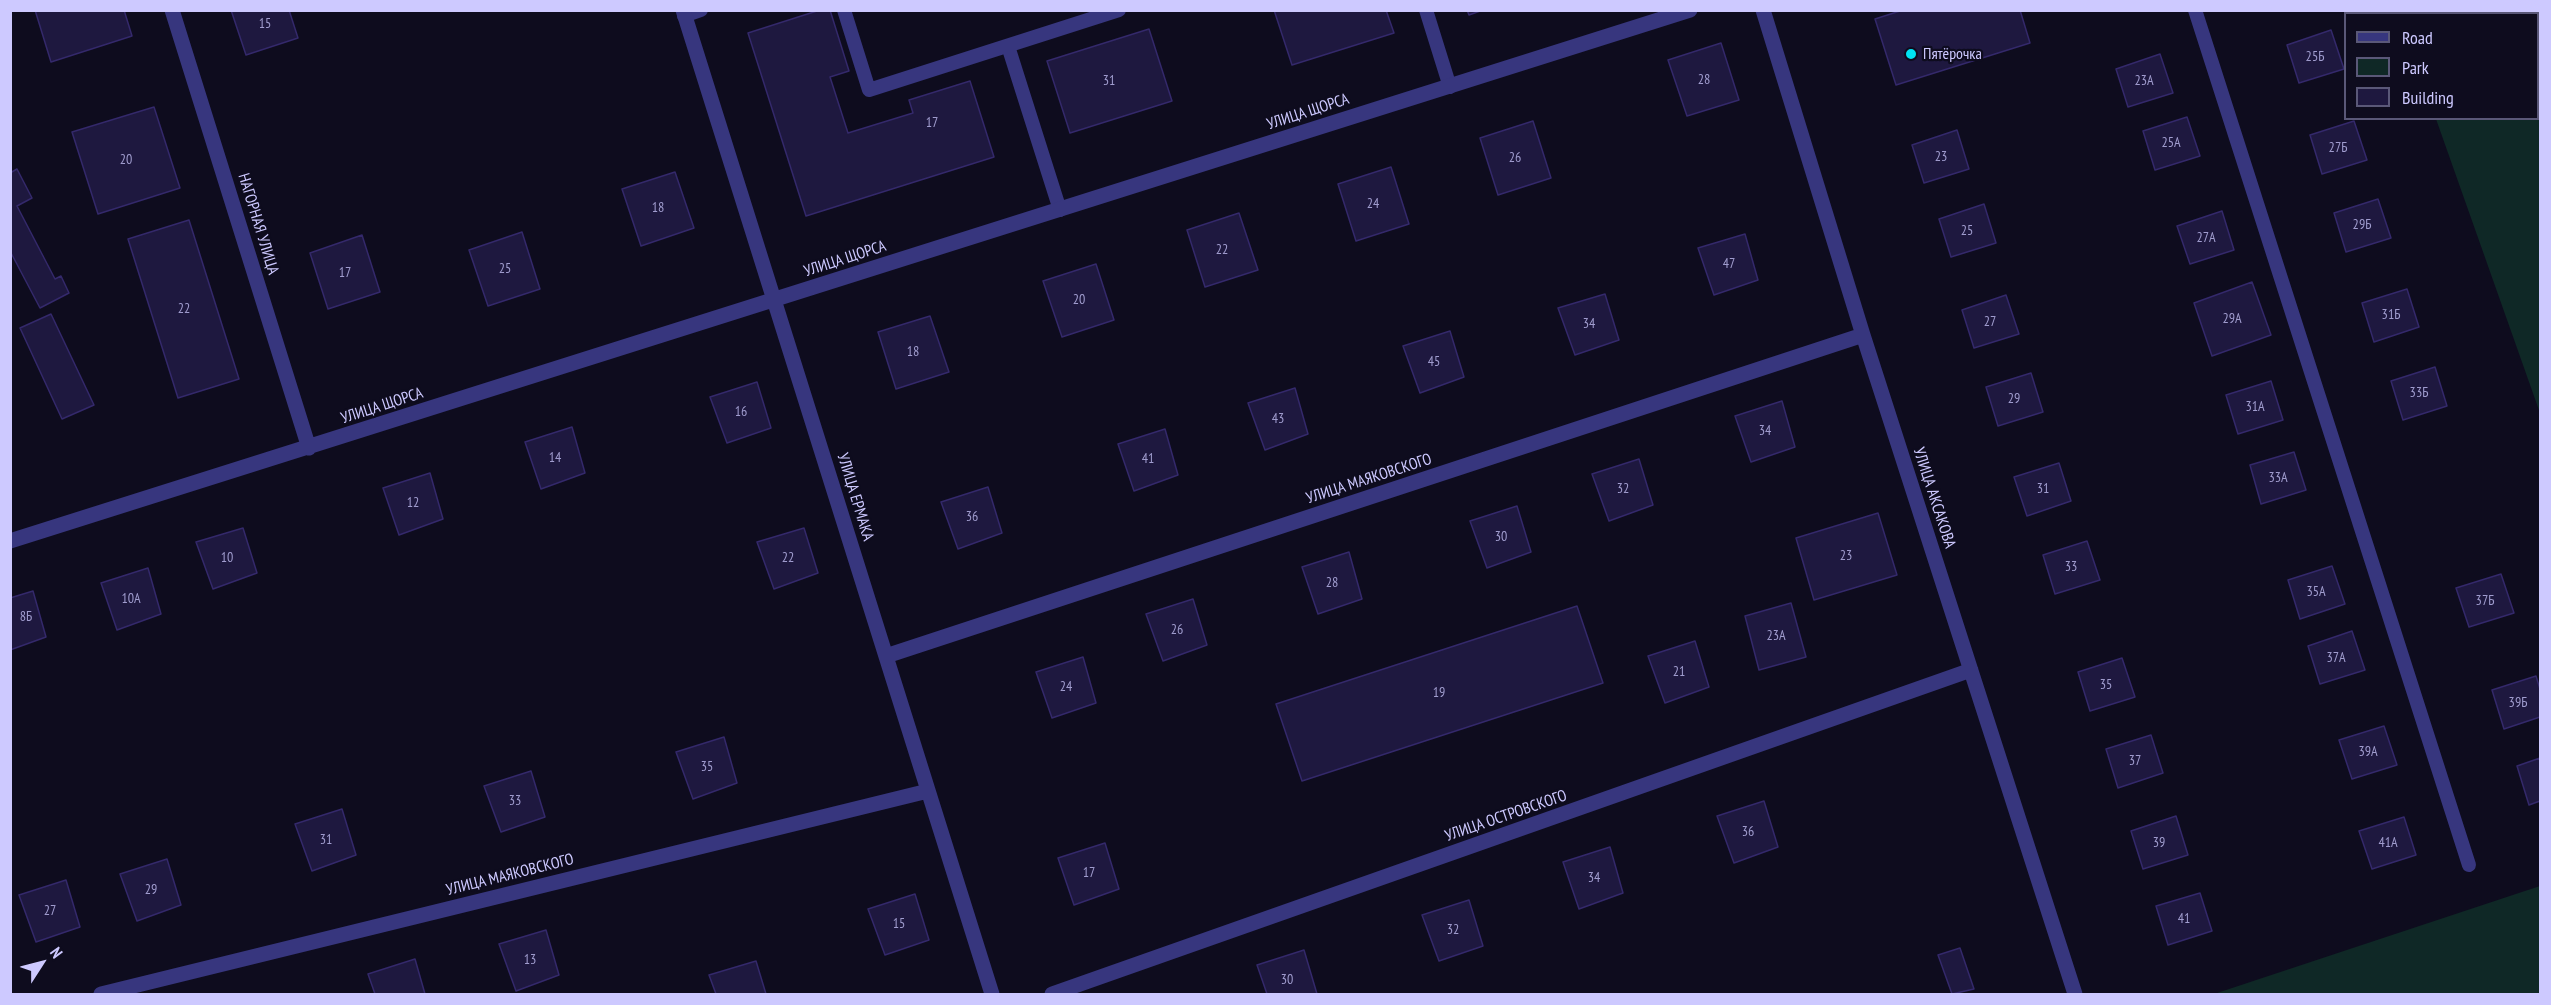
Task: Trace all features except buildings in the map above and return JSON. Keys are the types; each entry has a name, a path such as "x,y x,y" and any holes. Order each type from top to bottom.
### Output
{"street":[{"name":"НАГОРНАЯ УЛИЦА","path":"172,10 309,448"},
{"name":"УЛИЦА ЩОРСА","path":"10,541 1690,10"},
{"name":"УЛИЦА АКСАКОВА","path":"1763,10 1863,335 2075,994"},
{"name":"УЛИЦА ЕРМАКА","path":"684,13 992,994"},
{"name":"УЛИЦА МАЯКОВСКОГО","path":"886,656 1863,335"},
{"name":"УЛИЦА ОСТРОВСКОГО","path":"1052,994 1971,670"},
{"name":"УЛИЦА МАЯКОВСКОГО","path":"101,994 928,791"}],"lane":[{"path":"684,13 701,10"},
{"path":"844,10 869,90 1119,10"},
{"path":"1426,10 1450,87"},
{"path":"2195,10 2469,865"},
{"path":"1008,46 1060,210"}],"green space":[{"path":"2540,11 2540,413 2436,120 2539,120 2539,12 2397,12"},
{"path":"2540,886 2540,994 2214,994"}],"place":[{"name":"Пятёрочка","path":"1911,54"}]}
